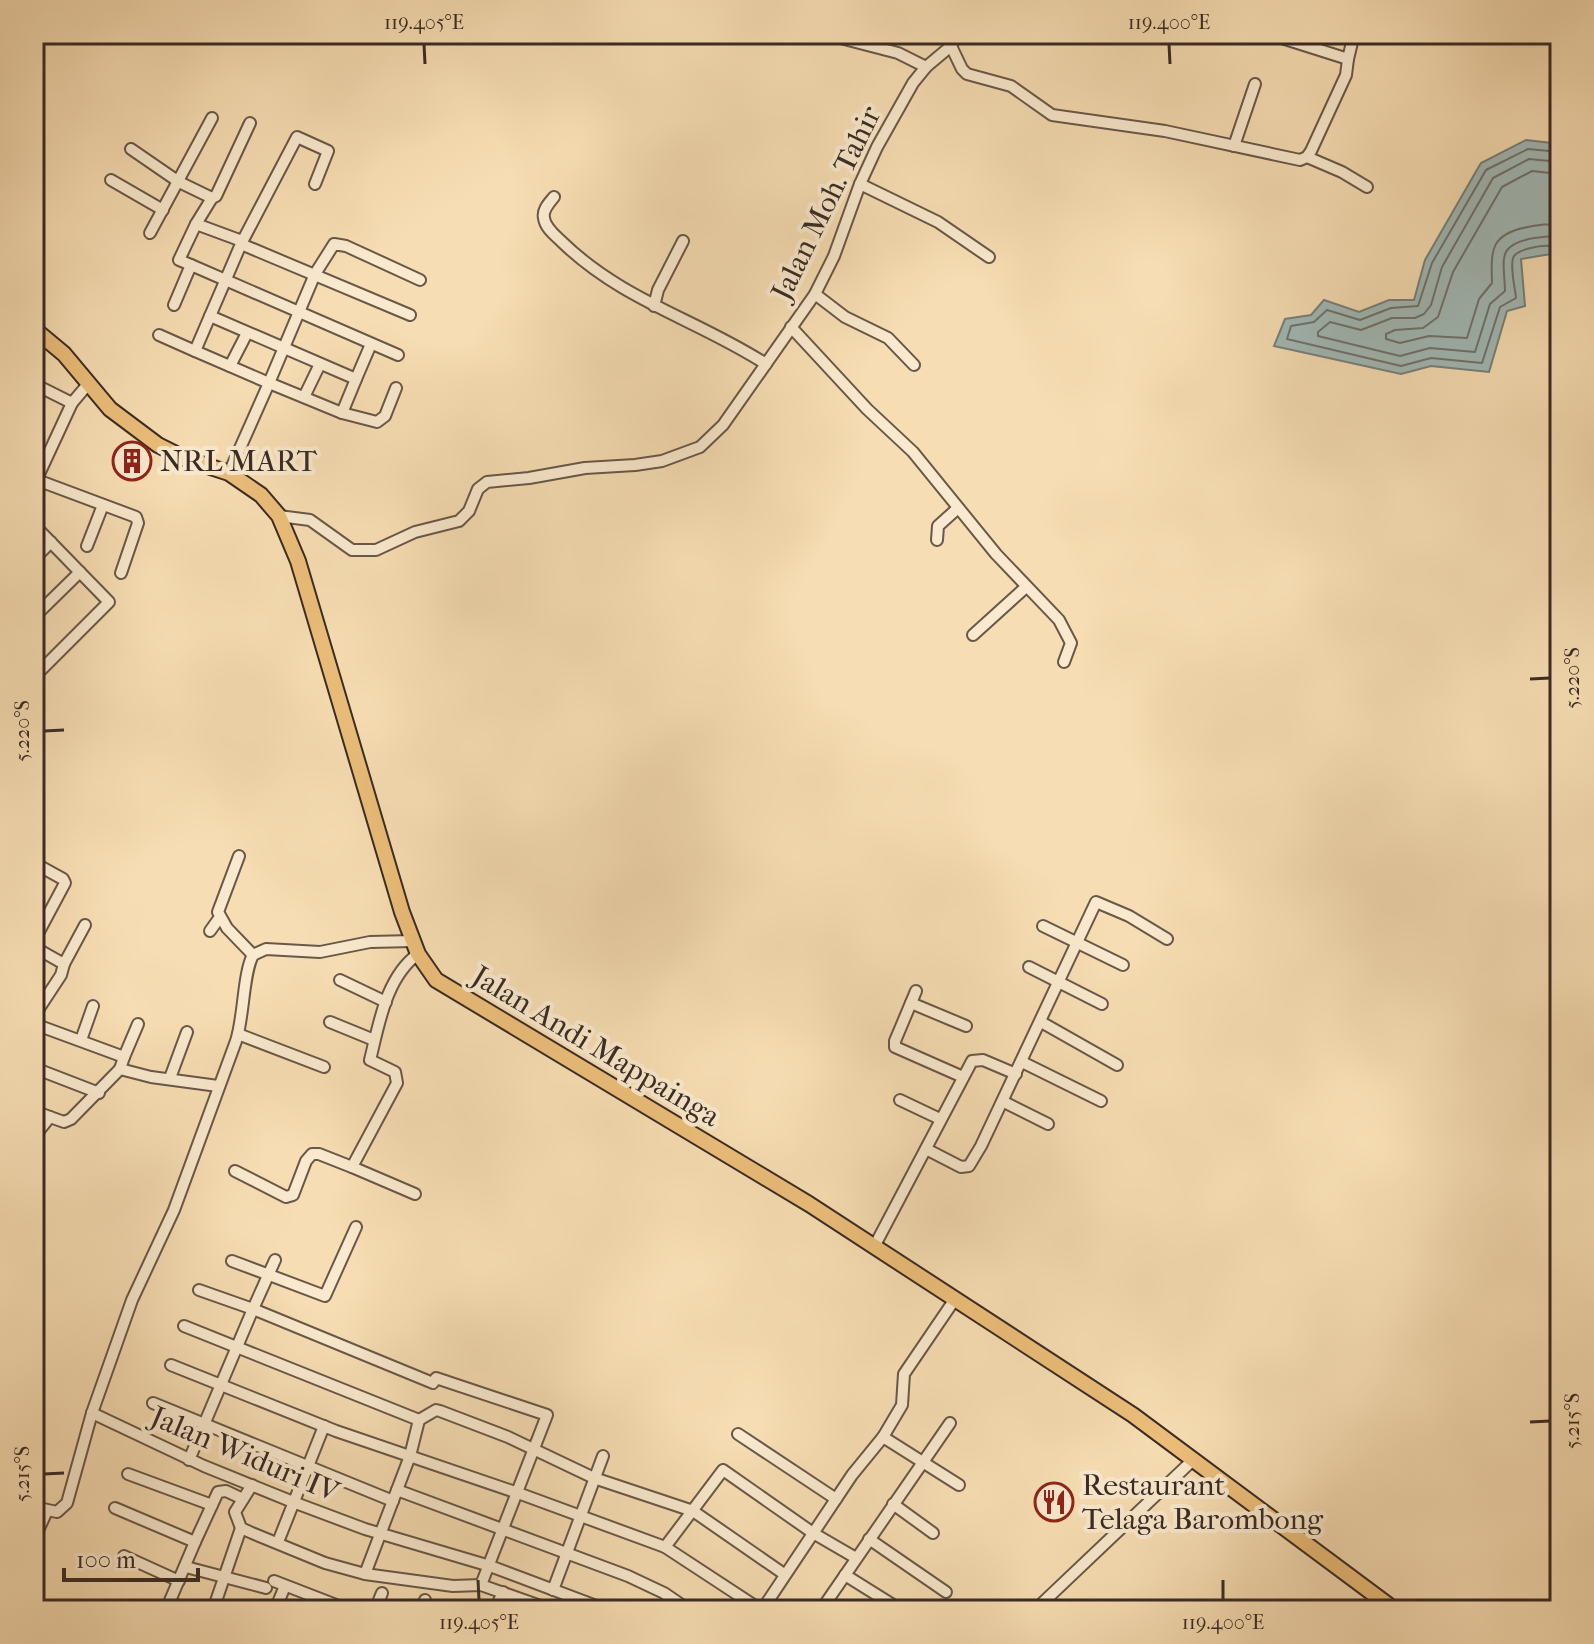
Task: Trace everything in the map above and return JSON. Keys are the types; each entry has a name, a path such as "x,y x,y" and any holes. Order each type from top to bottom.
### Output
{"main road":[{"name":"Jalan Andi Mappainga","path":"34,329 64,354 110,409 158,445 186,459 229,473 261,495 279,516 298,561 397,895 416,948 436,980 692,1132 1133,1415 1395,1610"}],"street":[{"path":"825,34 898,53 926,67"},
{"name":"Jalan Moh. Tahir","path":"279,516 310,520 352,550 376,550 415,532 459,521 469,511 478,489 487,482 585,468 635,465 681,455 711,439 815,294 839,245 860,184 907,92 926,67 951,46 957,34"},
{"path":"1269,34 1348,59"},
{"path":"951,46 967,74 1011,86 1052,115 1108,121 1300,160 1307,157 1339,90 1354,34"},
{"path":"1234,146 1255,84"},
{"path":"150,233 212,118"},
{"path":"250,123 216,196 196,224 179,260 398,355"},
{"path":"195,351 241,243 297,137 328,151 315,184"},
{"path":"131,149 179,182 212,198"},
{"path":"1307,157 1367,187"},
{"path":"111,180 163,210"},
{"path":"860,184 938,222 989,257"},
{"path":"554,197 543,215 551,231 597,273 766,364"},
{"path":"196,224 410,315"},
{"path":"654,306 658,290 683,241"},
{"path":"229,473 315,274 330,248 340,244 420,280"},
{"path":"174,305 191,265"},
{"path":"815,294 845,317 888,338 914,365"},
{"path":"210,316 356,379"},
{"path":"791,327 867,409 913,452 1026,587 1059,620 1071,643 1064,662"},
{"path":"230,366 247,333"},
{"path":"159,335 342,413 377,422 385,416 396,388"},
{"path":"342,413 371,344"},
{"path":"304,397 320,364"},
{"path":"89,383 72,403 36,483 136,517 138,520 121,573"},
{"path":"34,384 72,403"},
{"path":"87,546 103,505"},
{"path":"937,540 938,526 958,508"},
{"path":"34,525 109,602 34,677"},
{"path":"34,559 51,542"},
{"path":"34,617 80,572"},
{"path":"973,635 1026,587"},
{"path":"239,856 218,909 220,917 253,955"},
{"path":"34,863 65,883 34,944 64,964"},
{"path":"926,1149 961,1167 969,1166 1004,1102 1096,902 1129,916 1167,939"},
{"path":"210,931 220,917"},
{"path":"85,925 36,1021 124,1057"},
{"path":"1043,926 1123,965"},
{"path":"34,1507 60,1511 67,1503 92,1413 140,1278 174,1210 238,1034 249,964 253,955 266,949 320,952 370,942 416,948 386,1002 370,1060 395,1072 398,1081 352,1167"},
{"path":"1029,967 1102,1004"},
{"path":"340,980 386,1002"},
{"path":"916,991 895,1047 963,1077"},
{"path":"911,1003 966,1026"},
{"path":"81,1040 93,1006"},
{"path":"330,1022 374,1040"},
{"path":"1041,1022 1117,1065"},
{"path":"34,1111 64,1122 71,1119 120,1069 138,1024"},
{"path":"170,1078 187,1032"},
{"path":"238,1034 324,1067"},
{"path":"874,1247 940,1119 976,1059 1016,1074"},
{"path":"1022,1062 1101,1101"},
{"path":"120,1069 151,1077 218,1086"},
{"path":"42,1071 99,1093"},
{"path":"900,1100 940,1119"},
{"path":"1004,1102 1048,1124"},
{"path":"34,1137 50,1117"},
{"path":"235,1171 286,1197 293,1195 312,1154 319,1154 415,1194"},
{"path":"232,1261 325,1296 356,1227"},
{"path":"189,1460 275,1260"},
{"path":"199,1290 433,1383 436,1378 547,1415 481,1585"},
{"path":"171,1365 336,1431 665,1547 761,1610 836,1499 883,1437 902,1405 904,1374 955,1299"},
{"path":"184,1326 419,1420"},
{"path":"153,1403 309,1466 566,1553 646,1584 689,1610"},
{"path":"365,1574 410,1456 419,1420 436,1410 499,1433 594,1478 693,1511 784,1574"},
{"name":"Jalan Widuri IV","path":"92,1413 189,1460 293,1502 382,1534 490,1566 607,1610"},
{"path":"821,1610 950,1423"},
{"path":"278,1542 324,1426"},
{"path":"738,1434 836,1499"},
{"path":"883,1437 959,1485"},
{"path":"553,1590 603,1456"},
{"path":"1035,1610 1194,1459"},
{"path":"665,1547 720,1470 856,1558"},
{"path":"128,1474 212,1505"},
{"path":"213,1610 241,1528 235,1512 252,1485"},
{"path":"193,1610 168,1606 195,1542 221,1490 243,1499"},
{"path":"893,1504 933,1533"},
{"path":"115,1508 195,1542"},
{"path":"35,1537 47,1511"},
{"path":"241,1528 325,1563 365,1574 453,1586 481,1585 552,1610"},
{"path":"869,1539 946,1592"},
{"path":"124,1556 179,1581"},
{"path":"186,1567 285,1586 349,1610"},
{"path":"845,1575 901,1610"},
{"path":"275,1610 285,1586"},
{"path":"495,1610 503,1592"},
{"path":"375,1610 382,1593"}],"water":[{"path":"1526,140 1560,144 1560,272 1551,254 1521,259 1525,306 1507,311 1489,372 1431,366 1401,374 1274,346 1285,319 1311,315 1324,300 1359,312 1389,300 1414,300 1425,260 1481,163"}],"waterway":[{"path":"34,1602 43,1610"}],"place":[{"name":"NRL MART","path":"132,461"},
{"name":"Restaurant Telaga Barombong","path":"1054,1502"}]}
